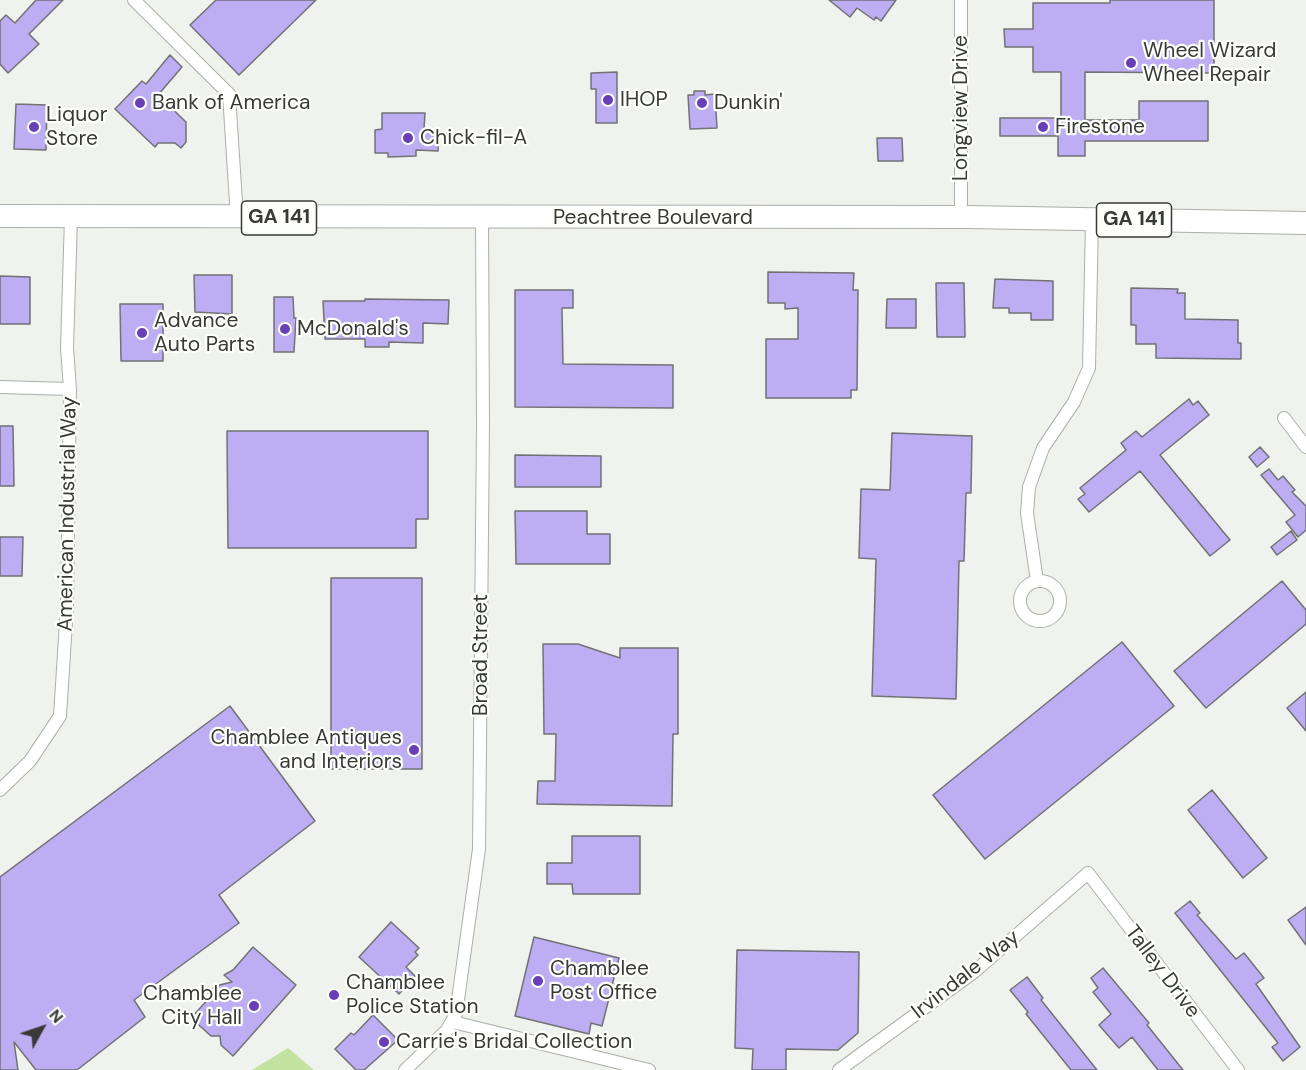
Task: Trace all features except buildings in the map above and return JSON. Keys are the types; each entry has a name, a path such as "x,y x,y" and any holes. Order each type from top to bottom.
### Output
{"highway":[{"name":"Peachtree Boulevard","path":"0,216 961,217 1306,223"}],"street":[{"path":"134,0 230,94 237,218"},
{"name":"Longview Drive","path":"961,0 961,217"},
{"name":"American Industrial Way","path":"0,789 30,761 60,716 67,606 70,388 67,348 71,217"},
{"name":"Broad Street","path":"453,1022 466,955 480,836 482,218"},
{"path":"1037,581 1027,513 1029,487 1042,448 1074,402 1089,368 1092,218"},
{"path":"0,387 70,388"},
{"path":"1284,418 1306,447"},
{"name":"Irvindale Way","path":"839,1070 974,972 1088,873"},
{"name":"Talley Drive","path":"1088,873 1238,1070"},
{"path":"405,1070 453,1022 649,1070"}],"green space":[{"path":"288,1048 314,1070 252,1070"}],"place":[{"name":"Wheel Wizard Wheel Repair","path":"1131,63"},
{"name":"IHOP","path":"608,100"},
{"name":"Bank of America","path":"140,103"},
{"name":"Dunkin'","path":"702,103"},
{"name":"Liquor Store","path":"34,127"},
{"name":"Firestone","path":"1043,127"},
{"name":"Chick-fil-A","path":"408,138"},
{"name":"McDonald's","path":"285,329"},
{"name":"Advance Auto Parts","path":"142,333"},
{"name":"Chamblee Antiques and Interiors","path":"414,750"},
{"name":"Chamblee Post Office","path":"538,981"},
{"name":"Chamblee Police Station","path":"334,995"},
{"name":"Chamblee City Hall","path":"254,1006"},
{"name":"Carrie's Bridal Collection","path":"384,1042"}]}
